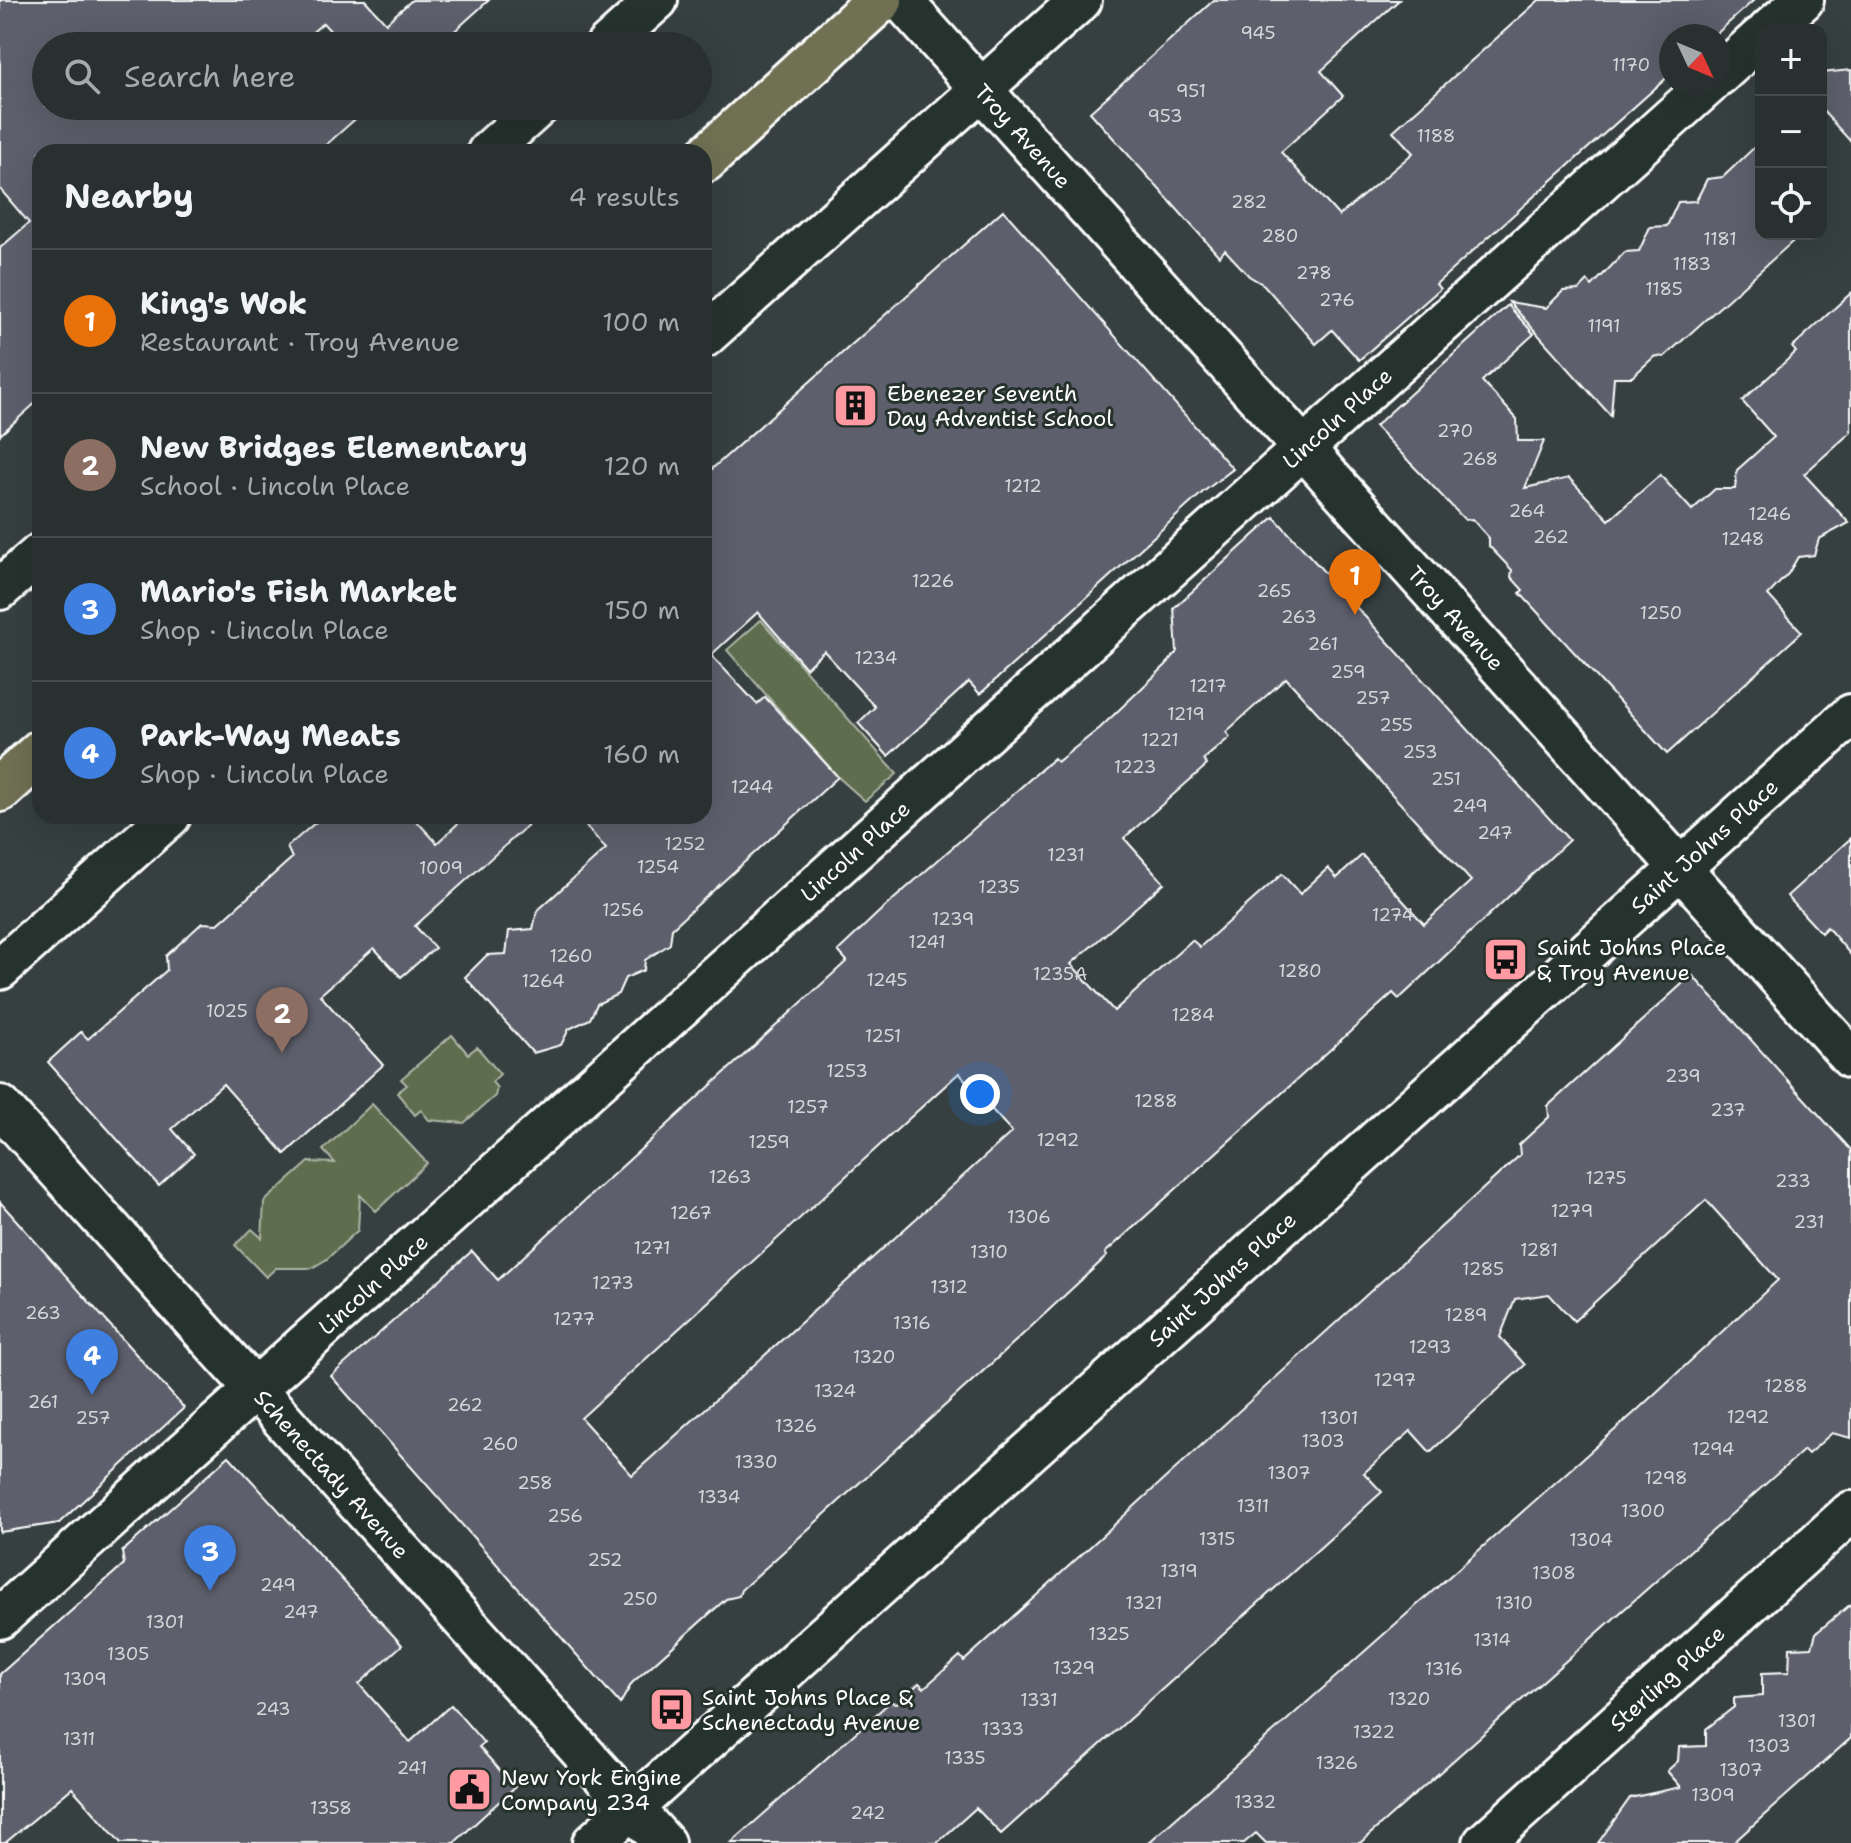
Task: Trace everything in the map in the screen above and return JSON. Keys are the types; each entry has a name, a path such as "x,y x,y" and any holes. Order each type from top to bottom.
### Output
{"main road":[{"path":"712,153 880,0"},
{"path":"0,789 32,760"}],"street":[{"path":"622,32 657,0"},
{"name":"Troy Avenue","path":"901,0 1851,1058"},
{"path":"712,330 1081,0"},
{"path":"1776,24 1803,0"},
{"path":"1731,64 1755,42"},
{"name":"Lincoln Place","path":"0,1618 1696,96"},
{"path":"497,144 523,120"},
{"path":"0,589 32,561"},
{"name":"Saint Johns Place","path":"593,1843 1851,715"},
{"path":"0,969 161,824"},
{"name":"Schenectady Avenue","path":"0,1106 664,1843"},
{"name":"Sterling Place","path":"1484,1843 1851,1512"}],"green space":[{"path":"761,620 897,774 865,801 838,777 727,650"},
{"path":"452,1035 468,1054 477,1047 500,1074 492,1082 497,1088 495,1096 464,1123 429,1120 421,1110 415,1115 397,1093 407,1085 401,1079"},
{"path":"372,1104 427,1163 376,1211 360,1195 358,1230 327,1259 312,1268 276,1268 266,1277 235,1245 252,1229 262,1238 264,1202 309,1162 335,1163 323,1150"}],"building":[{"path":"0,0 365,0 386,23 412,0 489,0 454,32 331,32 323,23 313,32 32,32 32,120 354,120 327,144 32,144 32,406 0,435 0,248 29,223 0,189"},
{"path":"1214,0 1399,0 1321,71 1343,96 1281,152 1339,216 1413,153 1393,131 1539,0 1754,0 1727,24 1659,24 1659,85 1436,284 1440,289 1359,360 1332,330 1316,344 1264,285 1249,276 1225,250 1219,256 1090,112"},
{"path":"1851,70 1851,142 1827,116 1827,72"},
{"path":"1755,147 1755,240 1794,240 1664,357 1655,356 1632,377 1614,377 1611,416 1509,302 1546,308 1563,291 1579,290 1588,281 1592,286 1625,252 1639,251 1650,227 1667,226 1678,202 1696,201 1707,179 1723,177"},
{"path":"1003,210 1233,469 1203,492 980,694 969,682 888,756 858,723 875,707 824,651 806,668 758,612 712,654 712,469"},
{"path":"1851,293 1851,432 1804,474 1849,523 1819,539 1814,555 1798,557 1788,574 1768,595 1802,632 1667,754 1520,593 1523,590 1511,577 1512,570 1489,546 1489,538 1472,519 1465,520 1375,426 1508,305 1534,334 1482,381 1517,419 1518,441 1544,441 1525,488 1569,478 1609,520 1660,475 1692,510 1715,489 1735,489 1737,470 1774,437 1742,401 1796,352 1792,347"},
{"path":"1274,517 1569,840 1399,999 1393,993 1105,1253 1107,1256 741,1590 739,1596 726,1599 632,1683 620,1704 331,1376 472,1251 498,1280 847,961 838,951 878,913 1054,758 1057,762 1100,728 1166,665 1177,652 1174,608","holes":["1286,678 1471,881 1424,924 1362,855 1337,878 1328,868 1300,894 1282,874 1200,947 1192,940 1114,1011 1071,964 1164,883 1124,838 1207,765 1203,760 1230,737 1226,732","959,1073 1012,1132 632,1475 581,1418"]},
{"path":"712,656 757,704 765,697 838,777 672,928 670,944 645,960 644,970 625,978 618,994 597,1004 590,1019 569,1029 561,1045 533,1053 465,977 487,955 506,954 509,931 533,929 537,911 606,849 584,824 712,824"},
{"path":"314,824 419,824 437,843 457,824 529,824 415,926 435,948 401,977 374,948 320,995 383,1065 285,1154 223,1084 172,1129 194,1154 159,1186 48,1062 81,1032 88,1039 167,970 166,956 202,923 218,924 292,858 287,847"},
{"path":"1851,838 1851,955 1827,927 1821,933 1787,896"},
{"path":"1692,975 1851,1150 1851,1438 1832,1433 1808,1454 1804,1450 1360,1843 1266,1843 1256,1833 1244,1843 1148,1843 1634,1413 1778,1280 1706,1200 1574,1321 1549,1294 1515,1299 1500,1337 1525,1365 1430,1452 1411,1431 1387,1452 1364,1473 1382,1492 1001,1834 976,1808 937,1843 731,1843 890,1702 897,1703 919,1683 924,1688 960,1656 964,1661 1520,1155 1519,1145 1549,1117 1548,1106"},
{"path":"0,1202 184,1408 59,1523 0,1532"},
{"path":"229,1456 402,1645 359,1684 410,1742 451,1705 484,1743 479,1747 515,1787 454,1843 121,1843 72,1788 5,1843 0,1843 0,1674 124,1564 122,1552"},
{"path":"1851,1604 1851,1738 1733,1843 1598,1843 1630,1798 1681,1787 1667,1771 1678,1761 1679,1747 1706,1746 1706,1729 1734,1707 1734,1698 1762,1696 1762,1673 1789,1672 1790,1648 1812,1647 1816,1633"}],"place":[{"name":"Ebenezer Seventh Day Adventist School","path":"856,406"},
{"name":"King's Wok","path":"1355,615"},
{"name":"Saint Johns Place & Troy Avenue","path":"1506,960"},
{"name":"New Bridges Elementary","path":"282,1053"},
{"name":"Park-Way Meats","path":"92,1395"},
{"name":"Mario's Fish Market","path":"210,1591"},
{"name":"Saint Johns Place & Schenectady Avenue","path":"671,1710"},
{"name":"New York Engine Company 234","path":"470,1790"}]}
